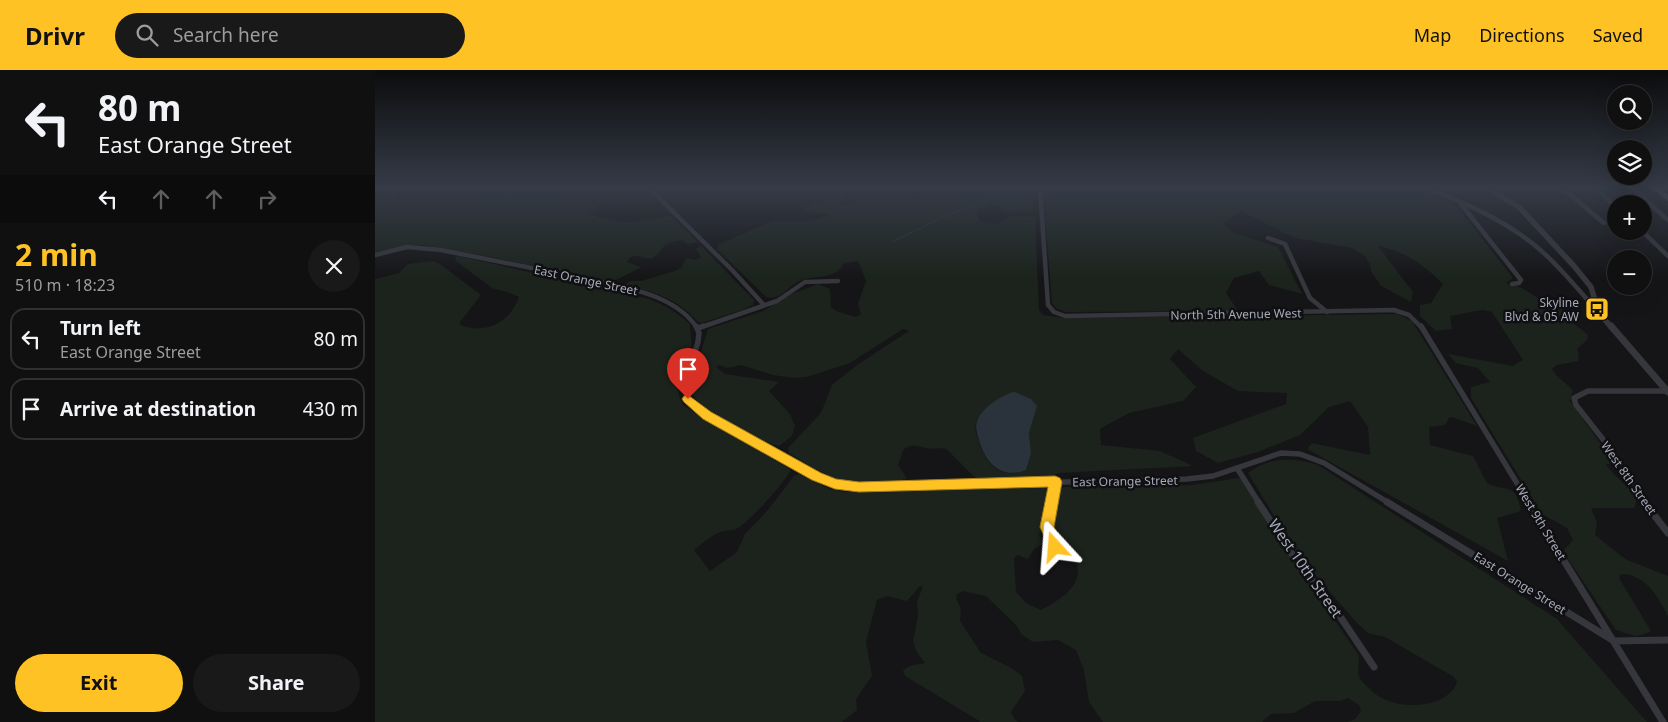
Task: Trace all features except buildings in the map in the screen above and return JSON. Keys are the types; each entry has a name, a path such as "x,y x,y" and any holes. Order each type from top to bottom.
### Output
{"street":[{"path":"679,217 764,305"},
{"name":"North 5th Avenue West","path":"1043,217 1048,305 1052,310 1065,316 1394,310 1409,314 1419,322"},
{"path":"1471,217 1521,280 1519,283 1512,284"},
{"path":"1490,217 1530,242 1549,259 1599,313 1667,392"},
{"path":"1529,217 1591,287 1599,313"},
{"path":"1597,217 1604,223"},
{"path":"1268,238 1285,244 1310,298 1327,312"},
{"path":"1651,240 1668,256"},
{"name":"East Orange Street","path":"375,255 410,246 445,250 639,291 676,307 698,328 699,334 696,353 685,379 684,386 688,399 707,416 824,480 841,485 859,487 1187,479 1213,476 1275,454 1289,452 1312,458 1324,463 1614,641"},
{"path":"698,328 777,301 805,282 838,281"},
{"name":"West 9th Street","path":"1419,322 1453,382 1663,722"},
{"name":"West 8th Street","path":"1667,392 1588,391 1574,398 1576,405 1593,429 1613,452 1623,473 1668,533"},
{"name":"West 10th Street","path":"1237,468 1294,556 1337,612 1374,667"},
{"path":"1055,482 1047,527 1055,547"},
{"path":"1614,641 1668,640"}],"shaded area":[{"path":"375,217 598,217 630,222 672,217 698,242 687,244 683,240 670,243 664,246 652,258 633,256 627,262 641,267 612,282 423,245 403,246 375,253"},
{"path":"822,217 978,217 980,221 993,224 1000,223 1008,217 1035,217 1039,310 1043,315 1064,318 1398,314 1412,321 1477,426 1452,417 1449,418 1445,425 1429,427 1430,445 1473,456 1487,483 1510,490 1519,501 1521,510 1497,518 1508,561 1307,449 1312,443 1370,455 1368,427 1350,401 1329,407 1300,435 1258,452 1218,463 1196,451 1193,438 1286,404 1287,393 1238,391 1203,371 1178,349 1170,359 1196,387 1183,401 1129,413 1100,429 1101,445 1160,451 1193,466 1059,473 1046,478 978,479 946,449 928,449 914,446 903,450 898,465 907,479 857,483 834,478 789,453 788,448 821,413 832,385 857,365 909,331 903,329 850,363 807,377 793,378 773,375 741,365 727,368 719,365 716,367 725,374 779,382 769,391 790,414 795,426 792,436 779,446 750,434 706,408 696,399 690,386 708,329 763,311 789,295 818,284 830,289 831,307 836,311 856,317 861,314 858,304 866,281 858,261 844,263 835,273 803,280 779,296 771,298 766,297 717,249 719,244 773,221 811,221","holes":["1010,393 1036,409 1029,433 1031,454 1026,470 1008,473 1000,471 989,462 981,447 976,425 983,411"]},
{"path":"1045,217 1232,217 1223,224 1234,233 1278,247 1302,294 1269,285 1259,271 1234,278 1226,293 1238,311 1066,312 1056,308 1052,303"},
{"path":"1254,217 1465,217 1513,278 1506,283 1522,288 1541,300 1553,303 1573,303 1566,307 1566,312 1570,320 1588,335 1587,340 1577,349 1578,361 1557,365 1552,369 1573,390 1570,401 1614,464 1606,464 1634,494 1637,500 1634,508 1591,508 1597,522 1595,535 1625,559 1668,576 1668,616 1660,601 1644,582 1630,575 1621,574 1619,578 1651,631 1635,636 1616,630 1566,556 1564,550 1573,540 1567,528 1542,514 1471,398 1471,387 1490,382 1478,368 1456,363 1448,354 1513,366 1523,360 1492,312 1483,310 1450,316 1452,329 1436,331 1420,316 1420,305 1431,303 1443,284 1413,260 1397,251 1378,246 1413,292 1411,302 1381,286 1371,271 1370,264 1365,256 1352,248 1295,238"},
{"path":"701,246 754,300 753,305 702,323 698,322 682,307 663,296 633,287 622,286 630,281 641,281 675,271 682,267 686,258 696,260 701,257 696,249"},
{"path":"457,256 649,299 681,316 690,324 691,348 678,384 680,398 684,406 791,470 767,501 744,523 736,529 716,534 694,550 710,571 737,552 745,534 767,511 794,476 799,474 829,489 846,492 1046,488 1049,494 1046,517 1039,535 1043,544 1034,549 1028,559 1018,555 1014,558 1016,592 1026,603 1041,610 1067,593 1076,580 1078,573 1073,555 1058,535 1054,524 1054,511 1059,489 1065,487 1192,485 1238,478 1242,479 1291,558 1358,654 1358,674 1361,680 1381,698 1407,705 1428,704 1446,696 1453,690 1457,682 1454,677 1385,637 1368,633 1357,623 1298,555 1248,473 1273,461 1309,462 1318,465 1557,619 1647,722 1347,722 1355,719 1361,711 1359,705 1348,698 1340,701 1315,701 1294,713 1271,714 1262,722 1103,722 1089,702 1084,670 1076,650 1058,640 1033,642 1021,634 1017,626 986,596 963,591 957,594 956,598 961,609 960,621 981,653 1013,669 1022,676 1025,691 1011,712 1015,720 1019,722 981,722 905,676 903,671 908,667 925,663 916,651 913,641 918,616 917,601 923,587 920,586 907,601 887,596 877,600 866,642 872,676 856,699 857,710 842,722 375,722 375,279 399,273 408,264 433,261 440,264 481,295 460,322 460,325 479,328 496,324 510,313 519,297 492,288 456,261 455,258"},
{"path":"1015,392 1031,399 1037,406 1029,433 1031,454 1026,470 1009,473 995,467 985,455 978,438 976,426 980,414 989,406 1007,394"}],"waterway":[{"path":"892,242 942,217"}],"place":[{"name":"Skyline Blvd & 05 AW","path":"1597,309"}],"route":[{"path":"688,399 707,416 824,480 847,487 1055,482 1047,527 1055,547"}]}
